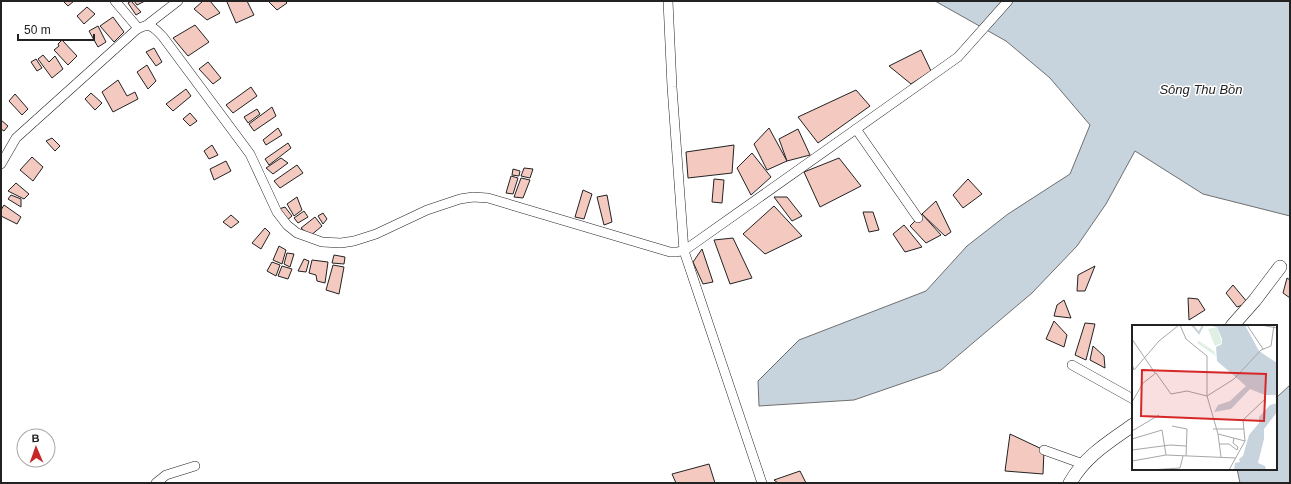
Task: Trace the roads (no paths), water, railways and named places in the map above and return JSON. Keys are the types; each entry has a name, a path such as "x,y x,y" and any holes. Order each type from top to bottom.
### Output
{"street":[{"path":"115,1 143,27 152,26 163,37 250,154 277,212 287,225 303,236 322,242 341,243 354,241 376,234 427,210 460,199 472,197 488,198 670,252 684,251 958,57 1008,1"},
{"path":"1,164 16,138 143,27 178,1"},
{"path":"668,1 684,251 762,483"},
{"path":"856,129 918,218"},
{"path":"1233,325 1255,300 1280,267"},
{"path":"1072,365 1132,398"},
{"path":"1070,483 1077,471 1092,455 1132,426"},
{"path":"1044,450 1083,464"},
{"path":"156,483 166,475 195,466"}],"water":[{"name":"Sông Thu Bồn","path":"935,1 1290,1 1290,216 1203,194 1135,151 1106,204 1077,246 1032,293 941,370 854,400 759,406 758,381 799,340 926,291 967,246 1008,214 1070,174 1090,125 1050,78 1006,41"},
{"path":"1290,385 1290,483 1240,483 1237,470 1277,470 1277,397"}]}
